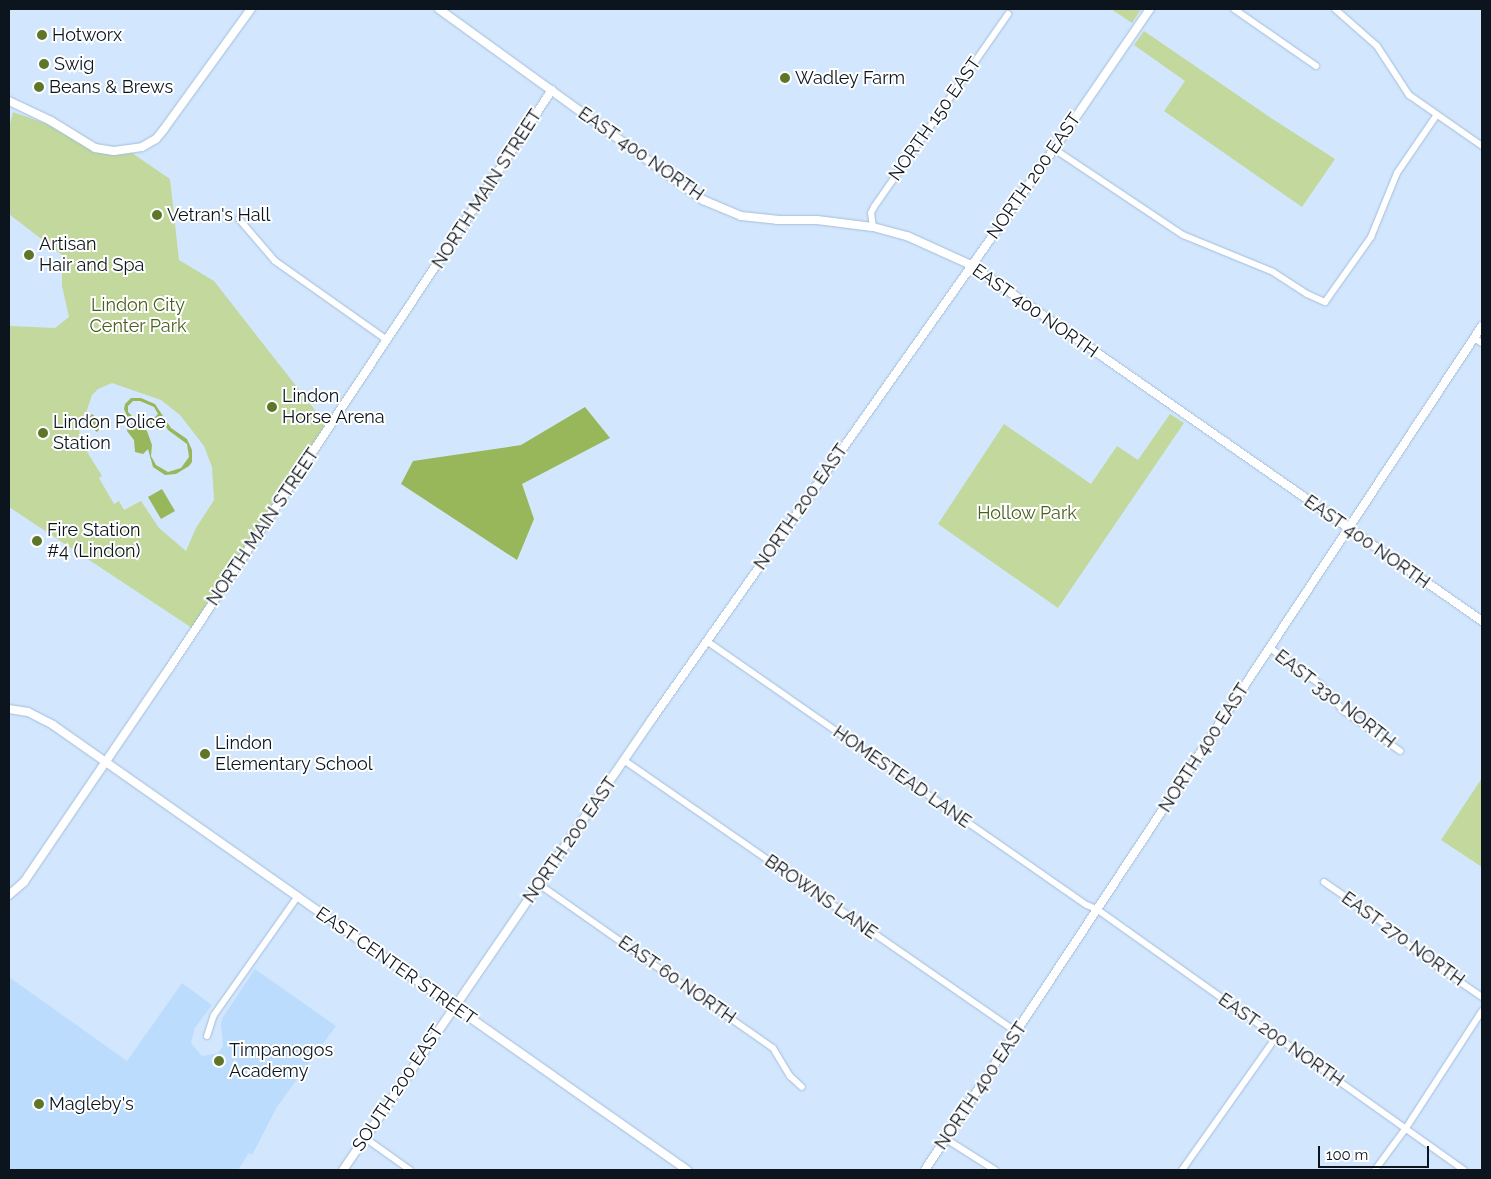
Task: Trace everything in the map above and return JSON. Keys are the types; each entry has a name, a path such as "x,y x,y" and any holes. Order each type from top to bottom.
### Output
{"street":[{"path":"9,101 51,121 95,148 114,151 142,148 156,139 251,9"},
{"name":"EAST 400 NORTH","path":"440,9 703,200 741,216 777,220 817,220 873,227 907,236 971,265 1482,621"},
{"name":"NORTH 200 EAST","path":"454,1007 1150,9"},
{"path":"1234,9 1316,66"},
{"path":"1335,9 1376,46 1409,95 1436,116 1482,146"},
{"name":"NORTH 150 EAST","path":"873,227 872,213 874,206 1008,14"},
{"name":"NORTH MAIN STREET","path":"9,895 24,882 105,762 552,90"},
{"path":"1054,149 1183,235 1273,272 1307,294 1325,302 1371,237 1397,173 1436,116"},
{"path":"239,219 275,261 387,340"},
{"name":"NORTH 400 EAST","path":"925,1170 1018,1032 1347,528 1482,326"},
{"path":"1474,338 1482,343"},
{"name":"HOMESTEAD LANE","path":"708,642 1087,905 1098,910"},
{"name":"EAST 330 NORTH","path":"1270,648 1321,685 1344,711 1400,751"},
{"name":"EAST CENTER STREET","path":"9,709 28,712 53,725 687,1170"},
{"name":"BROWNS LANE","path":"625,761 1018,1032"},
{"name":"EAST 270 NORTH","path":"1324,882 1382,922 1421,955 1482,997"},
{"name":"EAST 60 NORTH","path":"540,884 773,1048 790,1076 802,1087"},
{"path":"208,1036 214,1015 298,896"},
{"name":"EAST 200 NORTH","path":"1098,910 1464,1170"},
{"name":"SOUTH 200 EAST","path":"343,1170 454,1007"},
{"path":"1375,1170 1406,1128 1482,1011"},
{"path":"1182,1170 1276,1037"},
{"path":"365,1138 410,1170"},
{"path":"946,1139 995,1170"}],"shaded area":[{"path":"131,398 141,398 155,404 171,428 187,439 192,450 192,462 189,466 176,474 165,475 153,467 148,449 143,454 135,452 134,440 127,431 128,426 135,422 127,416 124,409 125,404","holes":["133,401 140,401 154,407 158,414 155,417 148,417 150,423 158,430 161,427 157,421 160,417 168,430 187,444 189,457 181,468 168,472 156,465 151,456 152,445 147,431 128,412 128,406"]},
{"path":"585,407 610,438 522,484 534,519 517,560 401,484 413,461 521,445"},
{"path":"92,414 104,424 97,432 85,422"},
{"path":"162,489 175,511 161,519 148,497"},
{"path":"255,969 336,1026 277,1107 252,1155 249,1153 238,1170 9,1170 9,977 127,1061 182,983 212,1005 195,1028 191,1043 202,1056 218,1053 223,1046 221,1023 223,1017"}],"green space":[{"path":"1111,9 1141,9 1132,23"},
{"path":"1144,31 1271,118 1335,159 1302,207 1164,111 1185,81 1134,45"},
{"name":"Lindon City Center Park","path":"13,112 47,124 95,152 112,155 132,153 170,179 179,260 214,281 329,428 195,630 9,507 9,326 55,328 69,317 62,286 62,255 9,214 9,128","holes":["112,383 161,400 180,415 204,446 212,467 214,500 196,528 186,551 159,528 141,501 124,510 119,501 114,504 99,478 102,476 81,442 78,423 87,410 92,395 98,389"]},
{"name":"Hollow Park","path":"1170,414 1184,423 1058,608 938,524 1004,424 1091,484 1117,446 1138,460"},
{"path":"1482,778 1482,867 1441,840"}],"place":[{"name":"Hotworx","path":"42,35"},
{"name":"Swig","path":"44,64"},
{"name":"Wadley Farm","path":"785,78"},
{"name":"Beans & Brews","path":"39,87"},
{"name":"Vetran's Hall","path":"157,215"},
{"name":"Artisan Hair and Spa","path":"29,255"},
{"name":"Lindon Horse Arena","path":"272,407"},
{"name":"Lindon Police Station","path":"43,433"},
{"name":"Fire Station #4 (Lindon)","path":"37,541"},
{"name":"Lindon Elementary School","path":"205,754"},
{"name":"Timpanogos Academy","path":"219,1061"},
{"name":"Magleby's","path":"39,1104"}]}
